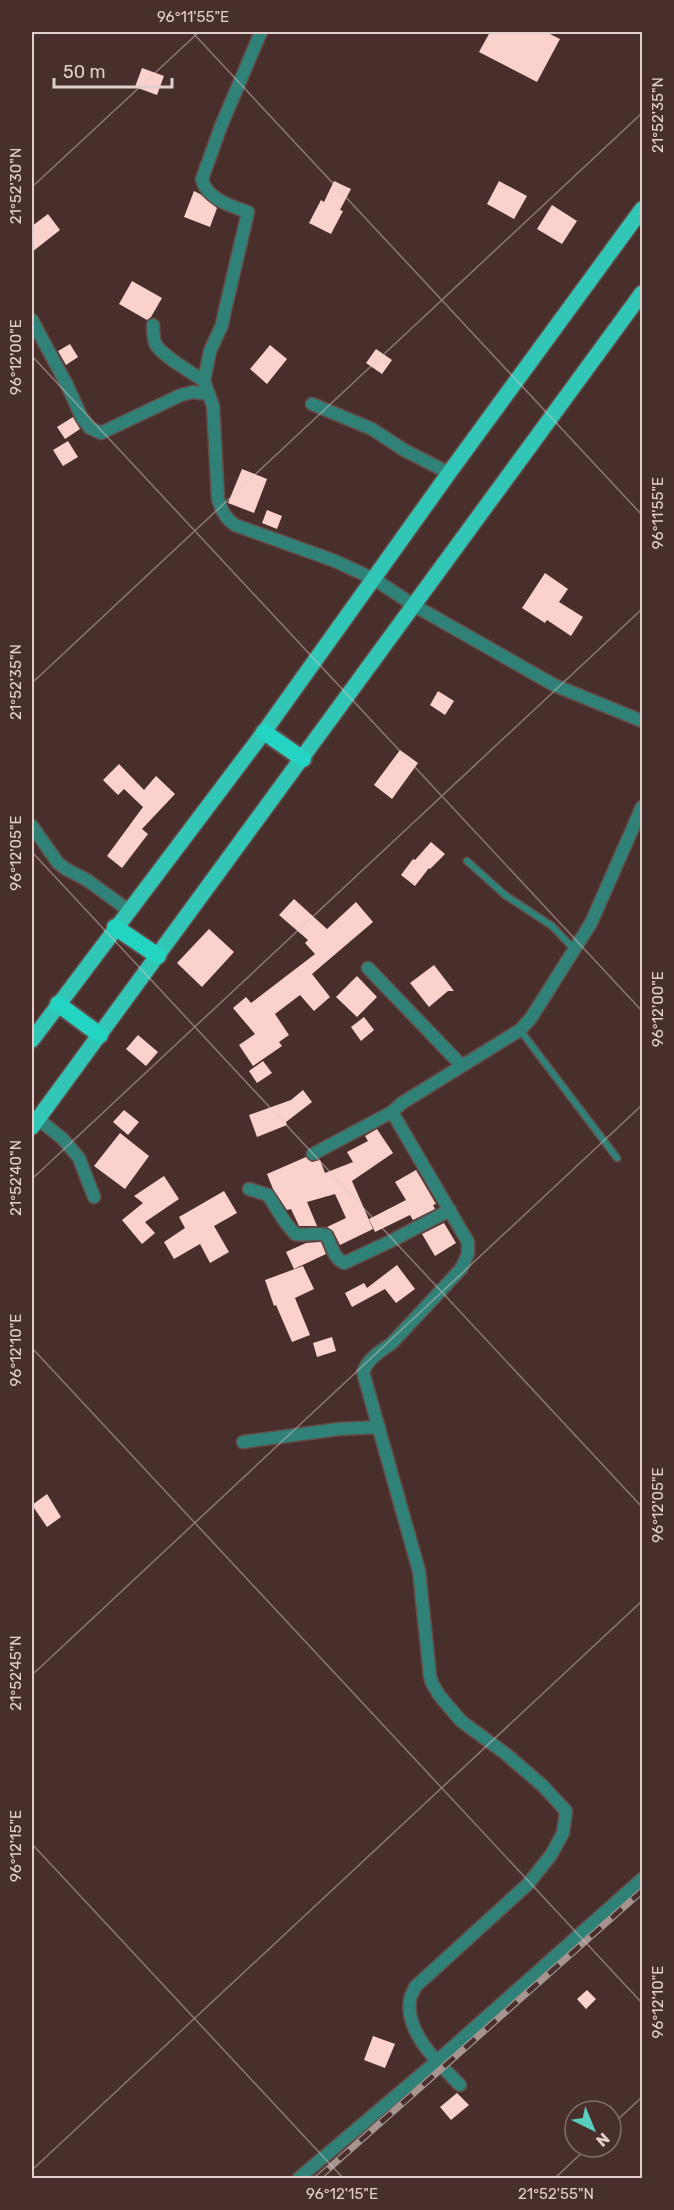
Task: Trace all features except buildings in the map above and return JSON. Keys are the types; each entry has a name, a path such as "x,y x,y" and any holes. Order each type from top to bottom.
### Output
{"highway":[{"path":"264,732 303,759"},
{"path":"115,927 158,956"},
{"path":"58,1004 100,1035"}],"main road":[{"path":"32,1040 264,732 642,209"},
{"path":"35,1123 415,606 642,292"}],"street":[{"path":"261,32 221,126 202,179 204,188 211,195 248,212 224,318 210,351 204,381 213,406 218,499 222,512 235,525 335,561 374,579 415,606 554,685 642,721"},
{"path":"32,320 82,418 90,428 101,433 182,394 193,392 209,394"},
{"path":"153,325 157,346 204,381"},
{"path":"312,404 372,429 404,450 449,473"},
{"path":"313,1154 392,1112 402,1103 520,1030 531,1018 591,923 642,807"},
{"path":"32,826 58,863 66,870 87,880 128,910"},
{"path":"368,968 462,1066"},
{"path":"392,1112 468,1242 468,1254 461,1269 391,1344 376,1353 364,1367 363,1372 419,1571 432,1683 461,1721 506,1754 543,1786 566,1811 563,1833 551,1856 528,1884 415,1987 410,2000 412,2024 425,2046 460,2085"},
{"path":"35,1123 63,1139 79,1158 94,1197"},
{"path":"249,1189 268,1195 295,1234 326,1235 334,1253 340,1262 344,1263 450,1210"},
{"path":"243,1442 339,1429 379,1427"},
{"path":"300,2178 437,2061 642,1879"}],"lane":[{"path":"467,861 506,895 552,926 574,949"},
{"path":"520,1030 617,1158"}],"railway":[{"path":"318,2178 642,1891"}]}
